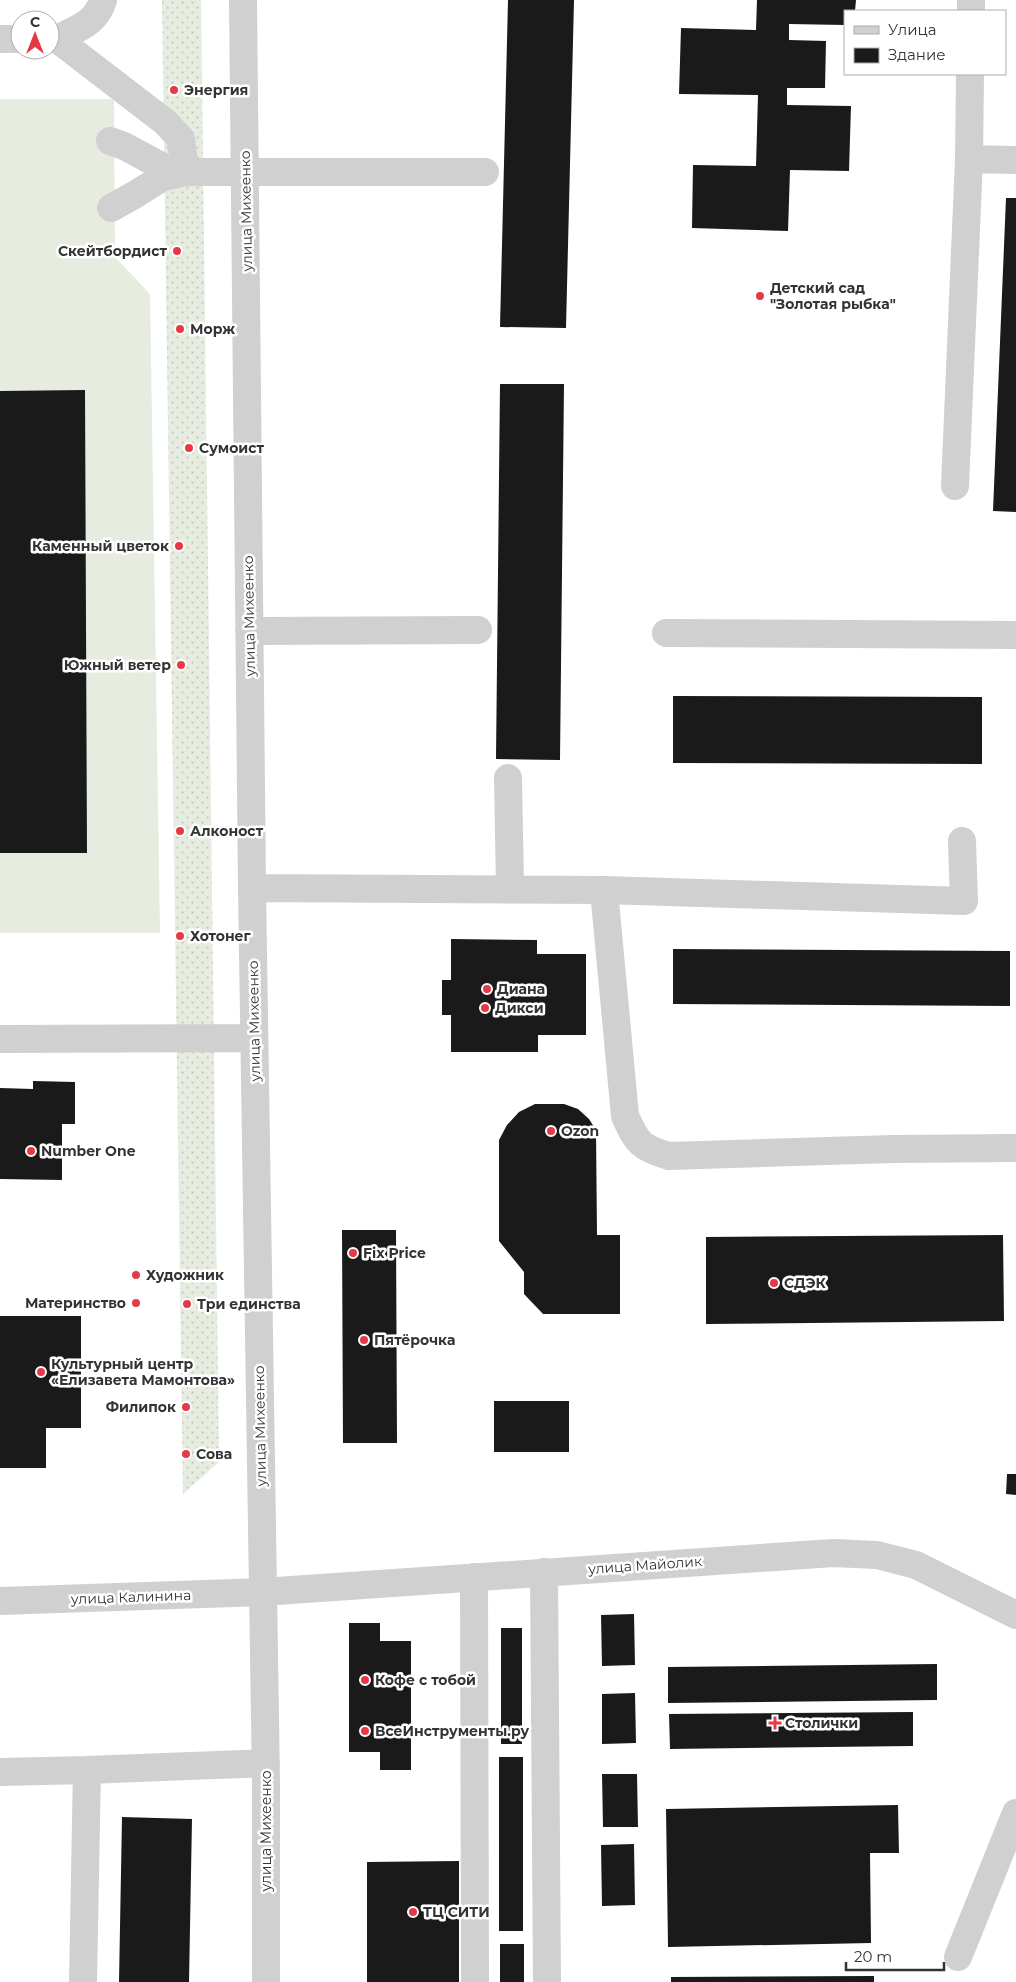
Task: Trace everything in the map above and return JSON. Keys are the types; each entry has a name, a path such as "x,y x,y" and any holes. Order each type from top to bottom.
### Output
{"street":[{"path":"60,36 91,22 100,11 103,0"},
{"name":"улица Михеенко","path":"243,0 252,888 266,1763 266,1982"},
{"path":"60,44 165,122 181,139 185,172"},
{"path":"955,486 970,75"},
{"path":"110,141 124,146 165,168 185,172"},
{"path":"968,159 1016,160"},
{"path":"111,208 163,176 185,172 485,172"},
{"path":"250,631 478,630"},
{"path":"666,632 1016,635"},
{"path":"508,778 510,888"},
{"path":"252,888 510,888 964,902 962,841"},
{"path":"604,890 625,1116 634,1136 648,1150 669,1156 893,1149 1016,1148"},
{"path":"0,1039 254,1038"},
{"name":"улица Майолик","path":"262,1592 833,1553 877,1555 916,1565 1016,1615"},
{"path":"544,1572 547,1982"},
{"path":"474,1577 463,1632 464,1833 475,1982"},
{"name":"улица Калинина","path":"0,1601 262,1592"},
{"path":"0,1772 266,1763"},
{"path":"83,1982 87,1770"},
{"path":"958,1956 1016,1813"}],"shaded area":[{"path":"162,0 201,0 219,1462 183,1494"},
{"path":"0,99 114,99 115,257 150,294 160,933 0,933"}],"building":[{"path":"508,0 574,0 566,328 500,327"},
{"path":"757,0 856,0 855,10 844,10 844,25 789,24 789,40 826,41 825,88 787,88 787,105 851,106 849,171 790,170 788,231 692,228 693,165 756,166 758,95 679,94 681,28 756,30"},
{"path":"1006,198 1016,198 1016,512 993,511"},
{"path":"500,384 564,384 560,760 496,759"},
{"path":"85,390 87,853 0,853 0,391"},
{"path":"673,696 982,697 982,764 673,763"},
{"path":"451,939 537,940 537,954 586,954 586,1035 538,1035 538,1052 451,1052 451,1015 442,1015 442,980 451,980"},
{"path":"673,949 1010,951 1010,1006 673,1004"},
{"name":"Number One","path":"33,1081 75,1082 75,1124 62,1124 62,1180 0,1179 0,1088 33,1089"},
{"path":"535,1104 564,1104 578,1109 589,1119 596,1130 597,1235 620,1235 620,1314 543,1314 524,1294 524,1272 499,1241 499,1140 507,1125 519,1112"},
{"path":"342,1230 396,1230 397,1443 343,1443"},
{"path":"1003,1235 1004,1321 706,1324 706,1237"},
{"name":"Культурный центр «Елизавета Мамонтова»","path":"0,1316 81,1316 81,1428 46,1428 46,1468 0,1468"},
{"path":"494,1401 569,1401 569,1452 494,1452"},
{"path":"1007,1474 1016,1474 1016,1495 1006,1494"},
{"path":"634,1614 635,1665 602,1666 601,1615"},
{"path":"349,1623 380,1623 380,1641 411,1641 411,1770 380,1770 380,1752 349,1752"},
{"path":"501,1628 522,1628 522,1744 501,1744"},
{"path":"937,1664 937,1700 668,1703 668,1667"},
{"path":"635,1693 636,1743 602,1744 602,1694"},
{"path":"913,1712 913,1746 670,1749 669,1714"},
{"path":"499,1757 523,1757 523,1931 499,1931"},
{"path":"602,1774 637,1774 638,1827 603,1827"},
{"path":"898,1805 899,1853 870,1853 871,1943 668,1947 666,1809"},
{"path":"122,1817 192,1819 189,1982 119,1982"},
{"path":"634,1844 635,1905 602,1906 601,1845"},
{"name":"ТЦ СИТИ","path":"459,1861 459,1982 367,1982 367,1862"},
{"path":"500,1944 524,1944 524,1982 500,1982"},
{"path":"874,1976 874,1982 671,1982 671,1977"}],"place":[{"name":"Энергия","path":"174,90"},
{"name":"Скейтбордист","path":"177,251"},
{"name":"Детский сад \"Золотая рыбка\"","path":"760,296"},
{"name":"Морж","path":"180,329"},
{"name":"Сумоист","path":"189,448"},
{"name":"Каменный цветок","path":"179,546"},
{"name":"Южный ветер","path":"181,665"},
{"name":"Алконост","path":"180,831"},
{"name":"Хотонег","path":"180,936"},
{"name":"Диана","path":"487,989"},
{"name":"Дикси","path":"485,1008"},
{"name":"Ozon","path":"551,1131"},
{"name":"Number One","path":"31,1151"},
{"name":"Fix Price","path":"353,1253"},
{"name":"Художник","path":"136,1275"},
{"name":"СДЭК","path":"774,1283"},
{"name":"Материнство","path":"136,1303"},
{"name":"Три единства","path":"187,1304"},
{"name":"Пятёрочка","path":"364,1340"},
{"name":"Культурный центр «Елизавета Мамонтова»","path":"41,1372"},
{"name":"Филипок","path":"186,1407"},
{"name":"Сова","path":"186,1454"},
{"name":"Кофе с тобой","path":"365,1680"},
{"name":"Столички","path":"775,1723"},
{"name":"ВсеИнструменты.ру","path":"365,1731"},
{"name":"ТЦ СИТИ","path":"413,1912"}]}
